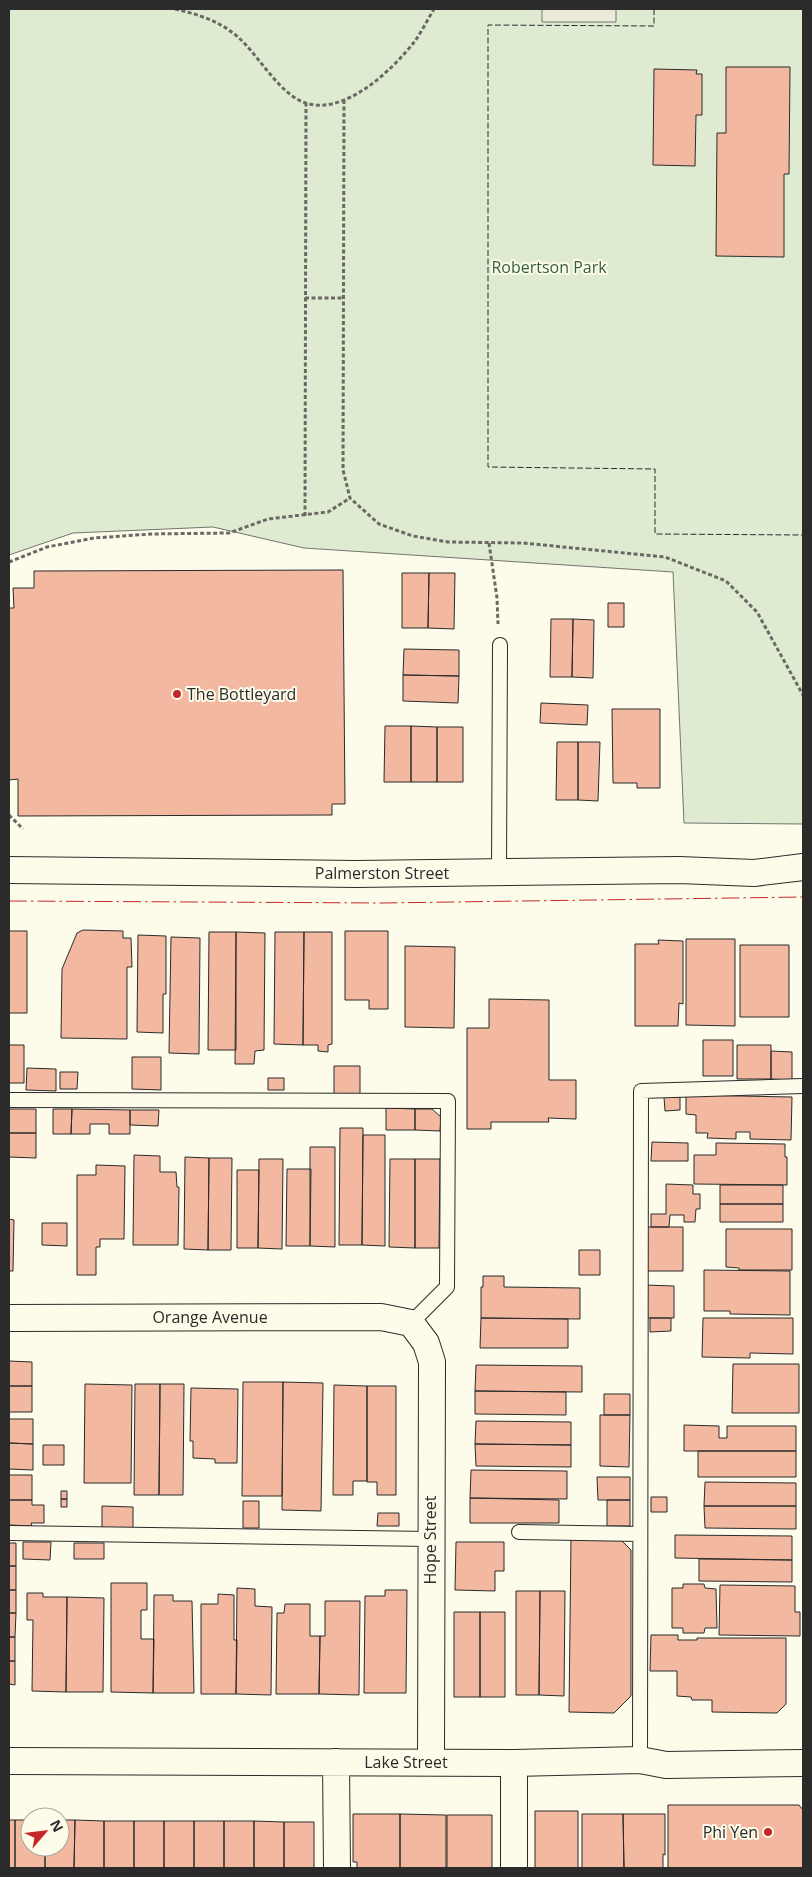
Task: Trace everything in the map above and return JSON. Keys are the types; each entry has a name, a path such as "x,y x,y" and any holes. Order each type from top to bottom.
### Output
{"street":[{"name":"Palmerston Street","path":"9,870 356,874 679,870 754,873 803,867"},
{"name":"Palmerston Street","path":"754,873 803,887"},
{"name":"Orange Avenue","path":"9,1318 381,1316 411,1323"},
{"name":"Hope Street","path":"411,1323 426,1342 432,1362 430,1539 431,1762"},
{"name":"Lake Street","path":"9,1761 431,1762 514,1764 640,1760 666,1765 803,1763"},
{"path":"336,1762 338,1868"},
{"path":"514,1764 514,1868"}],"lane":[{"path":"499,872 500,645"},
{"path":"640,1760 641,1091 803,1086"},
{"path":"9,1100 448,1101 447,1287 411,1323"},
{"path":"519,1532 640,1534"},
{"path":"9,1533 430,1539"}],"path":[{"path":"175,9 201,15 220,24 243,42 291,95 306,102 330,104 344,100 365,89 383,76 415,41 434,9"},
{"path":"344,100 343,470 350,498 379,524 412,536 448,542 522,543 665,557 726,581 757,612 803,695"},
{"path":"305,516 306,102"},
{"path":"305,298 343,298"},
{"path":"9,562 47,547 94,538 152,534 229,533 268,519 328,512 350,498"},
{"path":"489,543 497,598 500,645"},
{"path":"9,815 22,829"}],"green space":[{"name":"Robertson Park","path":"9,9 803,9 803,824 684,823 673,572 304,548 213,527 73,533 9,555"}],"shaded area":[{"path":"542,9 616,9 616,22 542,22"}],"building":[{"path":"726,67 790,67 789,174 784,174 784,257 716,256 717,133 726,133"},
{"path":"654,69 697,70 696,74 702,74 702,115 696,115 695,166 653,165"},
{"name":"The Bottleyard","path":"343,570 345,804 332,804 332,815 18,816 18,779 9,780 9,608 14,608 13,588 34,588 34,571"},
{"path":"402,573 429,573 428,628 402,628"},
{"path":"429,573 455,573 454,629 428,628"},
{"path":"608,603 624,603 624,627 608,627"},
{"path":"551,619 573,619 572,677 550,677"},
{"path":"573,619 594,620 593,678 572,677"},
{"path":"404,649 459,650 459,676 403,675"},
{"path":"403,675 459,676 458,703 403,701"},
{"path":"541,703 588,705 587,725 540,723"},
{"path":"612,709 660,709 660,788 637,788 637,783 613,783"},
{"path":"385,726 411,726 411,782 384,782"},
{"path":"411,726 437,727 437,782 411,782"},
{"path":"437,727 463,727 463,782 437,782"},
{"path":"557,742 578,742 578,800 556,800"},
{"path":"578,742 600,742 598,801 578,800"},
{"path":"83,930 123,931 123,938 131,938 132,967 127,967 127,1039 61,1038 62,969 77,933"},
{"path":"9,931 27,931 27,1013 9,1013"},
{"path":"345,931 388,931 388,1009 369,1009 369,1000 345,1000"},
{"path":"209,932 236,932 236,1050 208,1050"},
{"path":"236,932 265,933 264,1050 255,1051 254,1064 235,1064"},
{"path":"275,932 304,932 303,1045 274,1044"},
{"path":"304,932 332,932 332,1044 328,1045 328,1052 318,1051 318,1045 303,1045"},
{"path":"138,935 166,936 166,994 163,994 163,1033 137,1032"},
{"path":"171,937 200,938 199,1054 169,1053"},
{"path":"686,939 735,939 735,1026 686,1025"},
{"path":"658,940 683,941 683,1004 679,1003 678,1026 635,1026 635,944 659,944"},
{"path":"740,945 789,945 789,1017 740,1017"},
{"path":"405,946 455,947 454,1028 405,1027"},
{"path":"489,999 549,1000 549,1080 576,1080 576,1119 548,1118 549,1122 491,1122 491,1129 467,1129 467,1028 489,1028"},
{"path":"703,1040 733,1040 733,1076 703,1076"},
{"path":"9,1045 24,1045 24,1083 9,1083"},
{"path":"737,1045 771,1045 771,1079 737,1079"},
{"path":"771,1051 792,1052 792,1080 771,1079"},
{"path":"132,1057 161,1057 161,1090 132,1089"},
{"path":"334,1066 360,1066 360,1094 334,1094"},
{"path":"27,1068 56,1069 56,1091 26,1090"},
{"path":"60,1072 78,1072 77,1089 60,1089"},
{"path":"268,1078 284,1078 284,1090 268,1090"},
{"path":"686,1095 792,1097 791,1140 750,1139 750,1132 736,1132 736,1139 707,1138 708,1133 696,1133 696,1115 686,1114"},
{"path":"664,1097 680,1097 680,1110 665,1111"},
{"path":"386,1108 415,1109 415,1130 386,1130"},
{"path":"9,1109 36,1109 36,1133 9,1133"},
{"path":"53,1109 72,1109 71,1134 53,1134"},
{"path":"72,1109 130,1110 130,1134 109,1134 109,1124 90,1124 90,1134 71,1134"},
{"path":"415,1109 432,1109 441,1117 440,1131 415,1130"},
{"path":"130,1110 159,1110 158,1126 130,1125"},
{"path":"340,1128 363,1128 362,1245 339,1245"},
{"path":"9,1133 36,1133 36,1158 9,1157"},
{"path":"363,1135 385,1135 385,1246 362,1245"},
{"path":"652,1142 688,1143 688,1161 651,1161"},
{"path":"716,1143 785,1144 787,1185 694,1184 694,1155 716,1155"},
{"path":"310,1147 335,1147 335,1247 310,1246"},
{"path":"134,1155 160,1156 160,1172 176,1172 177,1187 179,1187 178,1245 133,1245"},
{"path":"185,1157 209,1158 208,1250 184,1249"},
{"path":"209,1158 232,1158 231,1250 208,1250"},
{"path":"259,1159 283,1159 282,1249 258,1248"},
{"path":"390,1159 415,1159 415,1248 389,1247"},
{"path":"415,1159 440,1159 439,1248 415,1248"},
{"path":"96,1165 125,1166 124,1239 100,1239 100,1247 96,1247 96,1275 77,1275 77,1175 96,1175"},
{"path":"287,1169 311,1169 310,1246 286,1246"},
{"path":"237,1170 259,1170 258,1248 237,1248"},
{"path":"666,1184 693,1185 693,1194 700,1194 700,1209 696,1209 695,1222 684,1222 684,1215 670,1215 669,1227 651,1227 651,1214 666,1214"},
{"path":"720,1185 783,1185 783,1204 720,1204"},
{"path":"720,1204 783,1204 783,1222 720,1222"},
{"path":"9,1219 14,1220 13,1271 9,1271"},
{"path":"42,1223 67,1223 67,1246 42,1245"},
{"path":"646,1227 683,1227 683,1271 646,1271"},
{"path":"726,1229 792,1229 792,1270 739,1270 739,1268 726,1267"},
{"path":"579,1250 600,1250 600,1275 579,1275"},
{"path":"704,1270 790,1271 790,1315 730,1314 730,1311 704,1311"},
{"path":"483,1276 504,1276 504,1287 580,1288 580,1319 481,1318"},
{"path":"644,1285 674,1286 674,1318 644,1318"},
{"path":"481,1318 568,1319 568,1348 480,1348"},
{"path":"650,1318 671,1318 671,1331 650,1332"},
{"path":"703,1318 793,1318 793,1354 750,1353 750,1358 702,1357"},
{"path":"9,1361 32,1362 32,1386 9,1386"},
{"path":"733,1364 799,1364 799,1413 732,1413"},
{"path":"476,1365 582,1366 582,1392 475,1391"},
{"path":"243,1382 283,1382 282,1496 242,1496"},
{"path":"283,1382 323,1383 321,1511 282,1510"},
{"path":"85,1384 132,1385 131,1483 84,1483"},
{"path":"135,1384 160,1384 159,1495 134,1495"},
{"path":"160,1384 184,1384 183,1495 159,1495"},
{"path":"334,1385 367,1386 367,1481 353,1481 353,1495 333,1495"},
{"path":"9,1386 32,1386 32,1412 9,1412"},
{"path":"367,1386 396,1386 396,1495 377,1495 377,1482 367,1482"},
{"path":"191,1388 238,1389 237,1463 215,1463 215,1459 193,1458 193,1441 190,1441"},
{"path":"475,1391 566,1392 566,1415 475,1414"},
{"path":"604,1394 630,1394 630,1415 604,1415"},
{"path":"600,1415 630,1415 629,1467 600,1466"},
{"path":"9,1419 33,1419 33,1444 9,1443"},
{"path":"476,1421 571,1422 571,1445 475,1444"},
{"path":"684,1425 719,1426 719,1438 727,1438 727,1426 796,1426 796,1451 684,1451"},
{"path":"9,1443 33,1444 33,1470 9,1469"},
{"path":"475,1444 571,1445 571,1467 476,1466"},
{"path":"43,1445 64,1445 64,1465 43,1465"},
{"path":"698,1451 796,1451 796,1477 698,1477"},
{"path":"471,1470 567,1471 567,1499 470,1498"},
{"path":"9,1475 32,1475 32,1500 9,1500"},
{"path":"597,1477 630,1477 630,1500 598,1500"},
{"path":"705,1482 796,1483 796,1506 704,1506"},
{"path":"61,1491 67,1491 67,1499 61,1499"},
{"path":"651,1497 667,1497 667,1512 651,1512"},
{"path":"470,1498 559,1500 559,1523 470,1523"},
{"path":"61,1499 67,1499 67,1507 61,1507"},
{"path":"9,1500 32,1500 32,1505 44,1505 44,1523 31,1523 32,1526 9,1525"},
{"path":"607,1500 630,1500 630,1526 607,1526"},
{"path":"243,1501 259,1501 259,1528 243,1528"},
{"path":"102,1506 133,1507 133,1528 102,1528"},
{"path":"704,1506 796,1506 796,1529 705,1528"},
{"path":"378,1513 399,1513 399,1526 377,1526"},
{"path":"675,1535 792,1536 792,1560 675,1558"},
{"path":"571,1536 618,1537 631,1550 631,1696 614,1713 569,1712"},
{"path":"23,1542 51,1542 50,1560 23,1559"},
{"path":"456,1542 504,1542 504,1571 495,1571 495,1591 455,1590"},
{"path":"9,1543 16,1543 16,1566 9,1566"},
{"path":"74,1543 104,1543 104,1559 74,1559"},
{"path":"699,1559 792,1560 792,1582 699,1581"},
{"path":"9,1566 16,1566 16,1590 9,1590"},
{"path":"111,1583 147,1583 147,1610 141,1610 141,1639 154,1639 153,1693 111,1692"},
{"path":"683,1584 704,1584 705,1588 716,1589 717,1628 705,1628 704,1633 683,1633 683,1628 672,1628 672,1588 683,1588"},
{"path":"720,1585 795,1586 795,1612 800,1612 800,1636 719,1635"},
{"path":"237,1588 255,1589 255,1606 272,1607 271,1695 236,1694"},
{"path":"9,1590 16,1590 16,1613 9,1613"},
{"path":"385,1590 407,1590 406,1693 364,1693 365,1596 385,1596"},
{"path":"516,1591 540,1591 539,1695 516,1695"},
{"path":"540,1591 565,1591 564,1696 539,1695"},
{"path":"27,1593 43,1593 43,1597 67,1597 66,1692 32,1691 33,1620 27,1620"},
{"path":"218,1594 234,1595 234,1640 237,1640 236,1694 201,1694 201,1604 218,1604"},
{"path":"154,1595 173,1595 173,1601 192,1601 194,1693 153,1693"},
{"path":"67,1597 104,1598 103,1692 66,1692"},
{"path":"325,1601 360,1601 359,1695 319,1694 320,1636 325,1636"},
{"path":"285,1604 310,1604 310,1636 320,1636 319,1694 276,1694 277,1613 284,1613"},
{"path":"454,1612 480,1612 480,1697 454,1697"},
{"path":"480,1612 505,1612 505,1697 480,1697"},
{"path":"9,1613 16,1613 15,1637 9,1637"},
{"path":"651,1635 678,1635 678,1640 697,1640 697,1638 786,1638 786,1704 777,1713 712,1712 712,1700 692,1700 691,1697 677,1696 677,1671 650,1671"},
{"path":"9,1637 15,1637 15,1661 9,1661"},
{"path":"9,1661 15,1661 15,1685 9,1684"},
{"path":"668,1805 799,1805 803,1810 803,1868 668,1868"},
{"path":"535,1811 578,1811 578,1868 535,1868"},
{"path":"353,1814 400,1814 400,1868 357,1868 357,1862 353,1862"},
{"path":"400,1814 446,1815 446,1868 400,1868"},
{"path":"582,1814 623,1814 624,1868 582,1868"},
{"path":"623,1814 665,1814 665,1855 663,1854 663,1868 624,1868"},
{"path":"447,1815 492,1815 492,1868 447,1868"},
{"path":"9,1820 15,1820 15,1868 9,1868"},
{"path":"15,1820 20,1820 20,1857 45,1857 45,1868 15,1868"},
{"path":"70,1820 75,1820 74,1868 45,1868 45,1857 70,1857"},
{"path":"75,1820 104,1821 104,1868 74,1868"},
{"path":"104,1821 134,1821 134,1868 104,1868"},
{"path":"134,1821 164,1821 164,1868 134,1868"},
{"path":"164,1821 194,1821 194,1868 164,1868"},
{"path":"194,1821 224,1821 224,1868 194,1868"},
{"path":"224,1821 254,1821 254,1868 224,1868"},
{"path":"254,1821 284,1822 284,1868 254,1868"},
{"path":"284,1822 314,1822 314,1868 284,1868"}],"fence":[{"path":"654,9 654,26 488,25 488,467 655,469 655,534 803,535"}],"power":[{"path":"9,901 383,903 803,897"}],"place":[{"name":"The Bottleyard","path":"177,694"},
{"name":"Phi Yen","path":"768,1832"}]}
